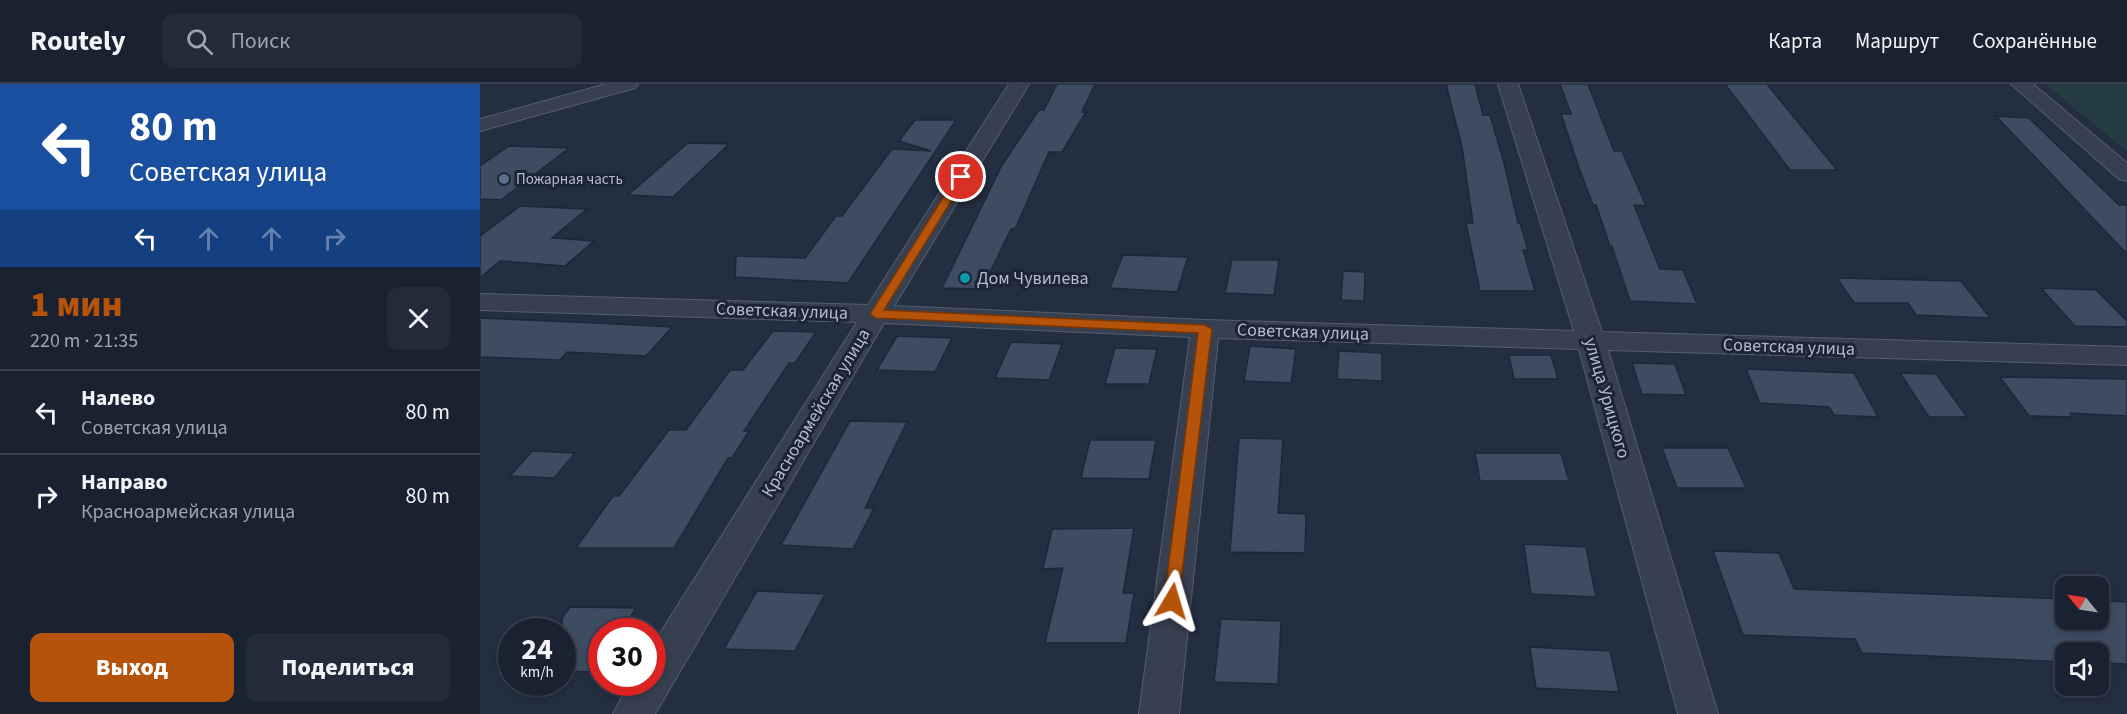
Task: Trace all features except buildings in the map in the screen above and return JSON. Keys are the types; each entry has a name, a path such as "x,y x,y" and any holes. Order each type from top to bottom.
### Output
{"street":[{"path":"480,125 628,84"},
{"name":"Красноармейская улица","path":"666,659 1019,84"},
{"name":"улица Урицкого","path":"1508,84 1591,341 1698,714"},
{"path":"2021,84 2127,174"},
{"name":"Советская улица","path":"480,302 876,314 1205,329 2127,356"},
{"path":"1159,714 1205,329"},
{"name":"Красноармейская улица","path":"633,714 644,696"}],"green space":[{"path":"2045,84 2127,84 2127,151"}],"place":[{"name":"Пожарная часть","path":"504,179"},
{"name":"Дом Чувилева","path":"965,278"}],"route":[{"path":"961,177 876,314 1205,329 1172,601"}]}
